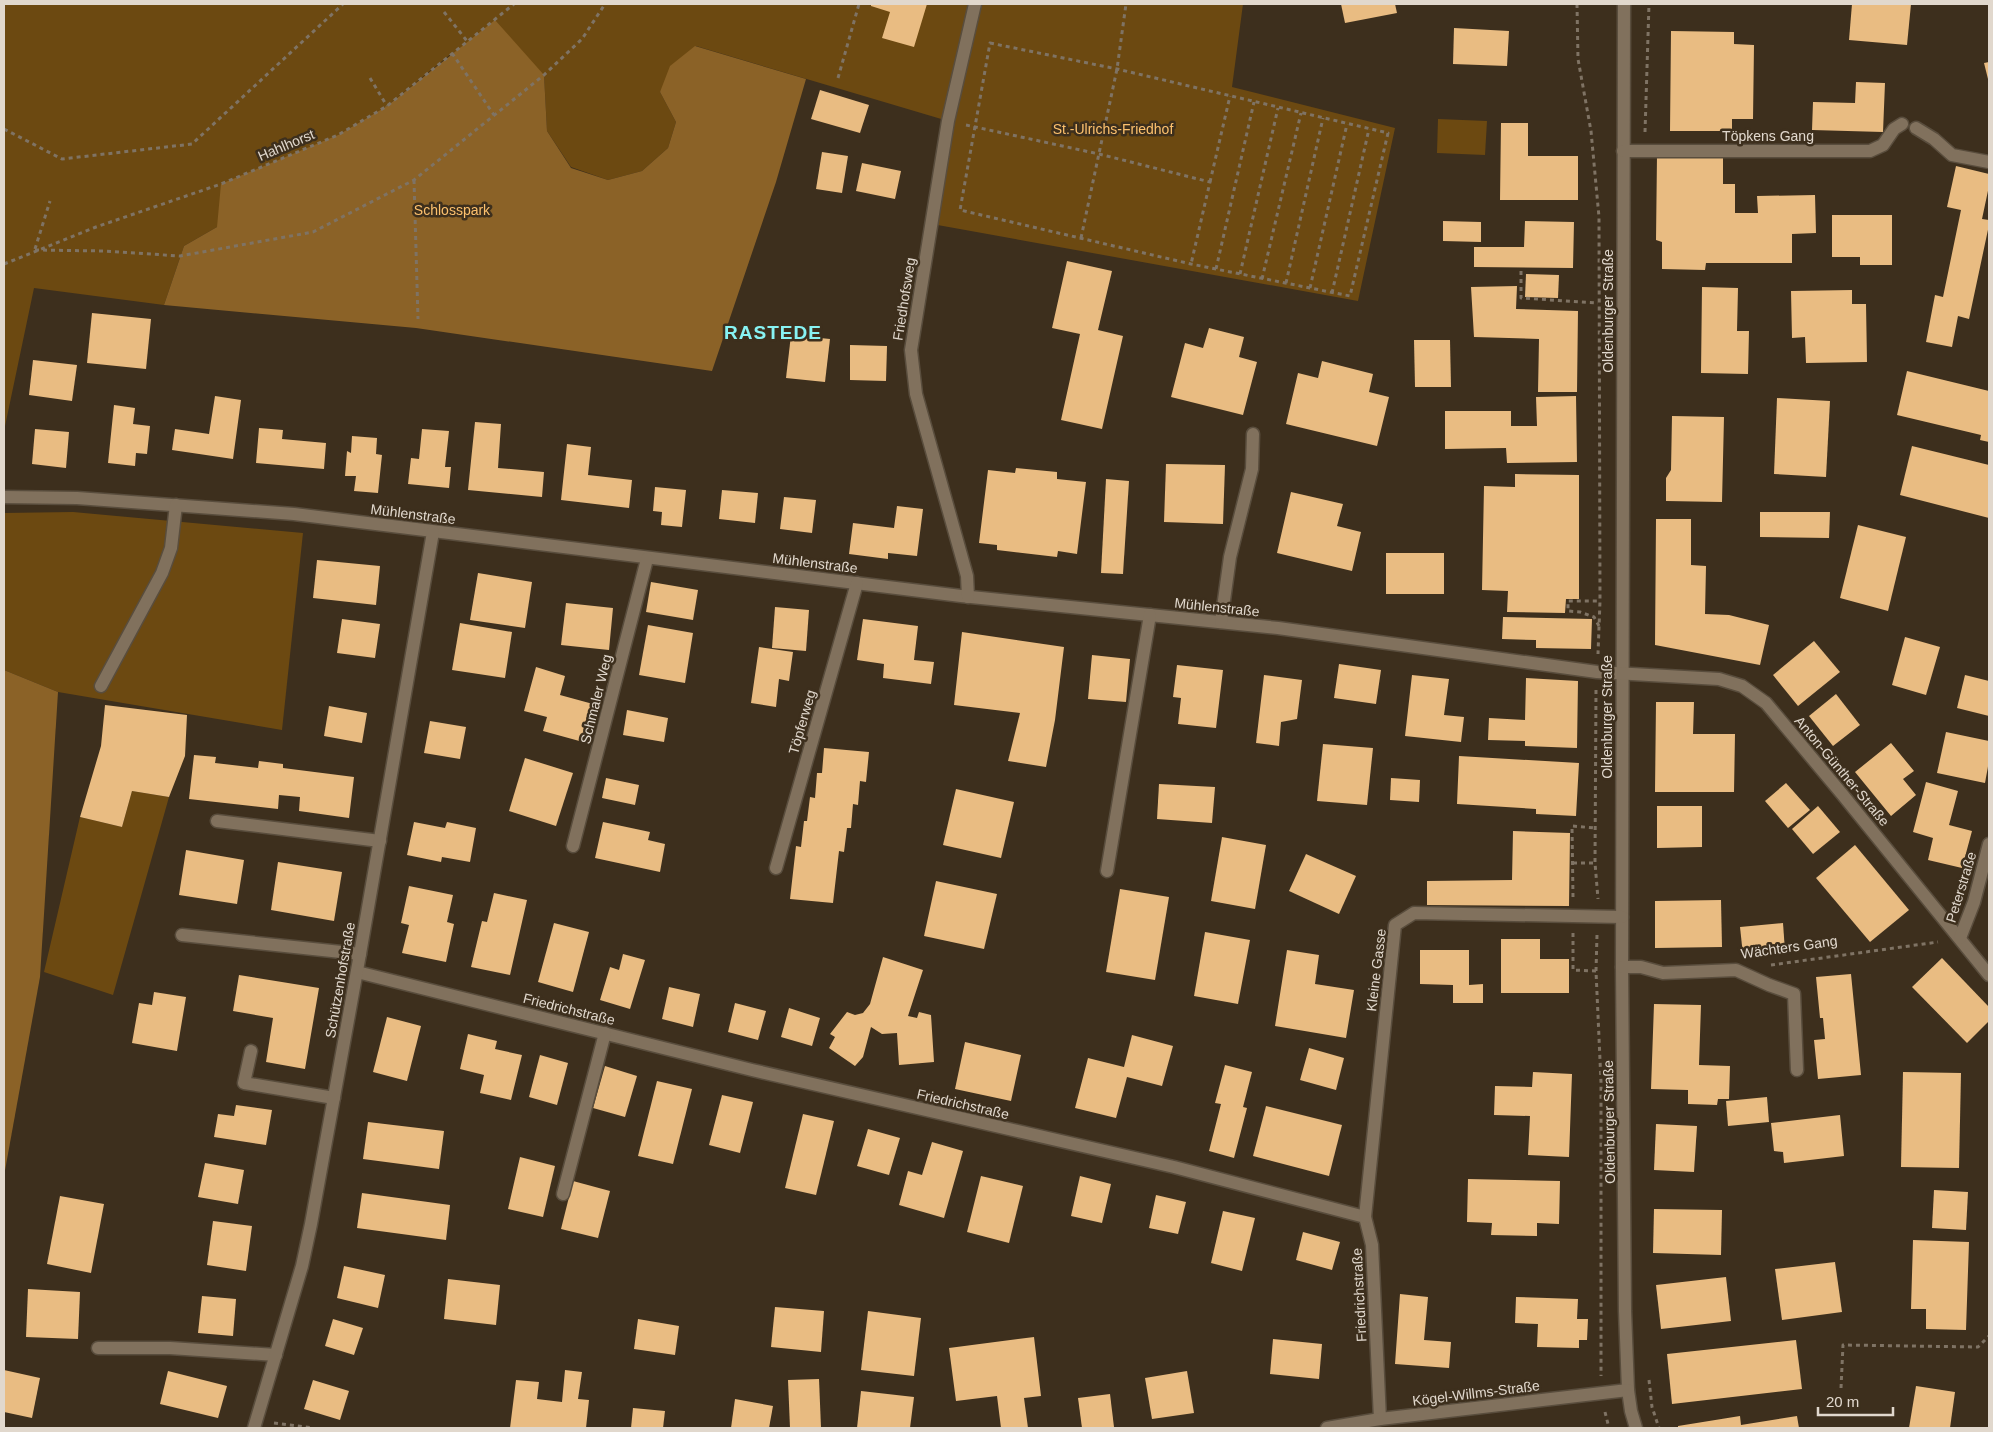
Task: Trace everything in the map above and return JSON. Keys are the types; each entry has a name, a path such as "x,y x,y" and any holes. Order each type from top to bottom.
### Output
{"street":[{"name":"Friedhofsweg","path":"968,597 967,576 916,394 911,350 948,121 975,4"},
{"name":"Oldenburger Straße","path":"1624,4 1621,672 1622,967 1628,1390 1636,1428"},
{"name":"Töpkens Gang","path":"1623,151 1870,151 1883,145 1894,129 1902,124"},
{"path":"1916,128 1934,139 1952,155 1989,162"},
{"path":"1221,622 1230,557 1252,469 1253,434"},
{"name":"Mühlenstraße","path":"4,497 78,498 294,514 647,559 968,597 1278,628 1597,672 1621,672"},
{"path":"101,686 162,573 171,548 176,505"},
{"name":"Schützenhofstraße","path":"255,1424 304,1258 357,972 433,532"},
{"name":"Schmaler Weg","path":"573,846 647,559"},
{"name":"Töpferweg","path":"776,868 857,583"},
{"path":"1107,871 1150,615"},
{"name":"Anton-Günther-Straße","path":"1621,672 1719,679 1742,686 1766,703 1989,975"},
{"path":"218,821 380,841"},
{"name":"Peterstraße","path":"1960,938 1986,873 1989,844"},
{"name":"Kleine Gasse","path":"1365,1217 1395,925 1414,913 1622,917"},
{"path":"182,936 360,954"},
{"name":"Wächters Gang","path":"1622,967 1641,967 1663,973 1736,970"},
{"path":"1736,970 1768,985 1794,994 1797,1070"},
{"name":"Friedrichstraße","path":"357,972 791,1079 1174,1167 1365,1217 1372,1245 1380,1419"},
{"path":"563,1194 605,1034"},
{"path":"251,1051 244,1083 334,1098"},
{"path":"98,1348 170,1348 276,1354"},
{"name":"Kögel-Willms-Straße","path":"1327,1428 1380,1419 1628,1390"}],"path":[{"path":"4,129 62,159 192,144 343,4"},
{"name":"Hahlhorst","path":"4,264 96,227 221,184 338,135 387,106 514,4"},
{"path":"50,201 35,250 104,251 180,256 312,232 414,180 544,75 582,39 605,4"},
{"path":"838,78 859,4"},
{"path":"1081,238 1117,69 1126,4"},
{"path":"1577,4 1578,59 1591,131 1598,217 1600,601 1594,863 1598,917 1596,971 1601,1082 1601,1393 1609,1428"},
{"path":"444,12 468,41"},
{"path":"990,43 1117,69 1230,96 1388,133 1350,296 1216,270 960,210 990,43"},
{"path":"452,53 494,115"},
{"path":"370,78 387,106"},
{"path":"1191,264 1230,96"},
{"path":"1216,270 1254,102"},
{"path":"1240,274 1278,108"},
{"path":"1262,279 1301,113"},
{"path":"1286,283 1323,118"},
{"path":"948,121 1099,154 1210,182"},
{"path":"1310,288 1347,124"},
{"path":"1332,293 1369,129"},
{"path":"414,180 418,319"},
{"path":"1521,271 1521,298 1598,303"},
{"path":"1599,627 1594,617 1580,612 1568,611 1568,601 1600,601"},
{"path":"1573,863 1594,863"},
{"name":"Wächters Gang","path":"1736,970 1960,938"},
{"path":"1840,1388 1843,1345 1978,1347 1989,1336"},
{"path":"255,1424 313,1428"}],"green space":[{"name":"St.-Ulrichs-Friedhof","path":"4,4 1243,4 1232,87 1395,128 1358,301 932,224 948,121 696,46 660,92 676,122 668,148 642,171 608,180 571,167 547,131 544,75 452,53 387,106 338,135 217,227 184,246 164,305 34,288 4,431"},
{"name":"Schlosspark","path":"495,20 544,75 547,131 571,168 608,180 642,171 668,148 676,122 660,92 670,66 695,46 806,79 776,182 712,371 416,328 164,305 184,246 217,227 221,184 338,135 387,106"},
{"path":"1438,119 1487,121 1485,155 1437,153"},
{"path":"73,512 303,533 282,730 58,692 4,670 4,513"},
{"path":"4,670 58,692 40,977 4,1176"},
{"path":"132,791 169,797 113,995 44,972 80,817 122,827"}],"building":[{"path":"871,4 927,4 914,47 882,38 890,12 871,6"},
{"path":"1341,4 1395,4 1397,13 1345,23"},
{"path":"1852,4 1911,4 1907,45 1849,40"},
{"path":"1454,28 1509,31 1507,66 1453,64"},
{"path":"1671,31 1734,32 1734,44 1754,45 1753,119 1732,119 1732,131 1670,131"},
{"path":"1989,62 1989,83 1984,63"},
{"path":"1856,82 1885,83 1883,132 1812,130 1813,102 1855,103"},
{"path":"820,90 869,105 860,133 811,119"},
{"path":"1501,123 1528,123 1528,156 1578,156 1578,200 1500,200"},
{"path":"822,152 848,156 842,193 816,189"},
{"path":"1657,155 1723,157 1723,184 1735,184 1735,213 1758,213 1757,196 1815,195 1816,233 1792,234 1792,263 1706,263 1705,270 1662,269 1662,242 1656,240"},
{"path":"862,163 901,171 895,199 856,191"},
{"path":"1956,166 1989,174 1989,186 1982,219 1989,220 1989,225 1969,319 1958,316 1952,347 1926,342 1935,295 1943,297 1961,210 1947,207"},
{"path":"1832,215 1892,215 1892,265 1860,265 1860,257 1832,257"},
{"path":"1443,221 1481,222 1481,242 1443,241"},
{"path":"1525,221 1574,222 1573,268 1474,267 1474,247 1524,247"},
{"path":"1067,261 1112,271 1098,330 1123,336 1102,429 1061,420 1080,334 1052,328"},
{"path":"1526,274 1559,275 1558,298 1525,297"},
{"path":"1517,286 1516,309 1578,311 1577,392 1538,392 1539,339 1474,337 1471,287"},
{"path":"1702,287 1738,288 1737,331 1749,331 1748,374 1701,373"},
{"path":"1852,290 1852,304 1866,304 1867,362 1806,363 1805,337 1792,338 1791,291"},
{"path":"92,313 151,319 146,369 87,363"},
{"path":"1209,328 1244,337 1239,357 1257,362 1243,415 1171,397 1185,343 1203,348"},
{"path":"791,335 830,339 825,382 786,378"},
{"path":"1414,340 1450,340 1451,387 1415,387"},
{"path":"850,345 887,346 886,381 850,380"},
{"path":"33,360 77,365 72,401 29,395"},
{"path":"1322,361 1373,374 1369,392 1389,397 1377,446 1286,424 1298,373 1318,378"},
{"path":"1907,371 1989,391 1989,442 1980,440 1981,435 1897,415"},
{"path":"215,396 241,400 233,459 172,450 175,429 209,434"},
{"path":"1576,396 1577,462 1507,463 1506,448 1445,449 1445,411 1511,411 1511,426 1537,426 1536,397"},
{"path":"1777,398 1830,401 1826,477 1774,474"},
{"path":"114,405 135,408 133,424 150,426 147,454 136,453 135,466 108,463"},
{"path":"1672,416 1724,417 1722,502 1666,501 1666,478 1671,470"},
{"path":"475,422 501,424 498,468 544,472 542,497 468,490"},
{"path":"259,428 283,430 282,439 326,443 324,469 256,463"},
{"path":"35,429 69,432 66,468 32,464"},
{"path":"422,429 449,431 445,467 451,467 449,488 408,484 411,458 419,459"},
{"path":"352,436 377,438 376,454 382,455 378,493 354,491 356,476 345,476 347,451 351,453"},
{"path":"567,444 591,447 588,475 632,480 629,508 561,500"},
{"path":"1912,446 1989,465 1989,518 1900,495"},
{"path":"1166,464 1225,465 1223,524 1164,522"},
{"path":"1016,468 1057,472 1057,479 1086,482 1077,554 1058,551 1057,557 997,550 997,545 979,543 988,470 1015,473"},
{"path":"1515,474 1579,475 1579,599 1566,599 1565,613 1507,612 1508,591 1482,590 1484,486 1515,487"},
{"path":"1106,479 1129,481 1123,574 1101,573"},
{"path":"655,487 686,490 682,527 661,525 662,512 653,511"},
{"path":"722,490 758,493 755,523 719,519"},
{"path":"1291,492 1343,504 1337,526 1361,532 1352,571 1277,553"},
{"path":"784,497 816,500 812,533 780,529"},
{"path":"897,506 923,509 917,556 888,553 888,559 849,554 853,523 894,528"},
{"path":"1760,512 1830,512 1829,538 1760,537"},
{"path":"1656,519 1691,519 1691,565 1706,566 1705,614 1729,615 1769,625 1760,665 1655,645"},
{"path":"1858,525 1906,537 1888,611 1840,598"},
{"path":"1386,553 1444,553 1444,594 1386,594"},
{"path":"317,560 380,566 376,605 313,598"},
{"path":"478,573 532,582 525,628 470,620"},
{"path":"651,582 698,590 693,620 646,612"},
{"path":"566,603 613,608 609,650 561,645"},
{"path":"775,607 809,610 806,651 772,648"},
{"path":"1503,617 1592,619 1591,649 1536,648 1536,640 1502,639"},
{"path":"342,619 380,624 375,658 337,653"},
{"path":"863,619 918,626 914,660 934,662 931,684 883,678 884,664 857,660"},
{"path":"460,623 512,632 505,678 452,670"},
{"path":"648,625 693,633 685,683 639,675"},
{"path":"962,632 1064,647 1055,720 1046,767 1008,761 1020,713 954,705"},
{"path":"1905,637 1940,647 1926,695 1892,685"},
{"path":"1814,641 1840,672 1798,706 1773,675"},
{"path":"759,647 793,652 789,681 779,679 776,707 751,703"},
{"path":"1092,655 1130,659 1126,702 1088,699"},
{"path":"1339,664 1381,670 1376,704 1334,698"},
{"path":"1177,665 1223,670 1216,728 1178,724 1181,698 1173,697"},
{"path":"536,667 565,676 560,695 593,704 583,742 543,731 547,717 524,711"},
{"path":"1264,675 1302,680 1297,719 1281,722 1279,746 1256,743"},
{"path":"1412,675 1449,679 1444,715 1464,717 1461,742 1405,736"},
{"path":"1965,675 1989,681 1989,716 1957,708"},
{"path":"1526,678 1578,681 1577,748 1525,746 1525,741 1488,740 1489,718 1525,720"},
{"path":"1836,694 1860,725 1833,746 1809,716"},
{"path":"1656,702 1694,702 1693,734 1735,734 1734,792 1655,792"},
{"path":"105,705 187,715 185,756 169,797 132,791 122,827 80,817 101,746"},
{"path":"329,706 367,713 362,743 324,736"},
{"path":"627,710 668,718 664,742 623,735"},
{"path":"430,721 466,727 460,759 424,753"},
{"path":"1946,732 1989,741 1989,761 1985,783 1937,773"},
{"path":"1891,743 1914,771 1903,779 1916,795 1891,816 1855,772"},
{"path":"1323,744 1373,748 1367,805 1317,801"},
{"path":"824,748 869,752 866,782 860,781 858,805 853,804 851,828 847,828 844,852 839,851 833,903 790,899 796,846 801,847 804,821 807,821 810,797 815,798 817,773 822,773"},
{"path":"194,755 216,757 215,763 258,768 259,761 283,764 283,768 354,777 349,818 299,811 300,797 279,795 278,809 189,799"},
{"path":"1459,756 1579,763 1576,816 1536,814 1536,809 1457,804"},
{"path":"525,758 573,773 556,826 509,811"},
{"path":"606,778 639,785 635,805 602,798"},
{"path":"1391,778 1420,780 1419,802 1390,800"},
{"path":"1926,782 1958,791 1949,825 1972,831 1962,868 1928,860 1933,838 1913,832"},
{"path":"1786,783 1810,810 1788,828 1765,801"},
{"path":"1159,784 1215,787 1212,823 1157,819"},
{"path":"956,789 1014,802 1001,858 943,845"},
{"path":"1657,806 1702,806 1702,847 1657,848"},
{"path":"1818,806 1840,832 1813,854 1792,829"},
{"path":"414,822 445,828 447,822 476,828 470,862 442,857 441,862 407,855"},
{"path":"603,822 650,832 648,840 665,844 660,872 595,858"},
{"path":"1513,831 1570,833 1569,906 1427,905 1427,881 1512,880"},
{"path":"1222,837 1266,845 1255,909 1211,901"},
{"path":"1855,845 1909,910 1870,942 1816,878"},
{"path":"186,850 244,860 237,904 179,895"},
{"path":"1306,854 1356,876 1339,914 1289,891"},
{"path":"278,862 342,872 334,921 271,910"},
{"path":"936,881 997,894 984,949 924,936"},
{"path":"409,886 453,895 447,922 454,924 446,962 402,953 409,925 401,923"},
{"path":"1120,889 1169,897 1155,980 1106,972"},
{"path":"494,893 527,900 510,975 471,967 482,921 487,922"},
{"path":"1721,900 1722,947 1655,948 1655,901"},
{"path":"554,923 589,932 573,992 538,982"},
{"path":"1783,923 1785,951 1743,955 1740,927"},
{"path":"1205,932 1250,940 1238,1004 1194,996"},
{"path":"1501,939 1540,939 1540,959 1569,959 1569,993 1501,993"},
{"path":"1287,950 1319,955 1315,984 1354,990 1346,1038 1275,1026"},
{"path":"1420,950 1469,950 1469,985 1483,984 1483,1003 1453,1003 1453,985 1420,984"},
{"path":"623,954 645,960 630,1009 600,1000 610,967 619,970"},
{"path":"883,957 923,970 908,1016 917,1018 919,1012 931,1015 934,1062 899,1065 897,1033 882,1034 871,1027 863,1057 855,1066 829,1048 835,1037 830,1034 847,1012 855,1015 863,1013 870,1004"},
{"path":"1942,958 1989,1007 1989,1021 1967,1043 1912,987"},
{"path":"1851,974 1861,1075 1818,1079 1814,1040 1825,1039 1823,1018 1820,1018 1816,977"},
{"path":"239,975 319,988 305,1069 266,1062 273,1018 233,1011"},
{"path":"669,987 700,994 693,1027 662,1019"},
{"path":"154,992 186,997 177,1051 132,1043 139,1003 152,1005"},
{"path":"735,1003 766,1011 758,1040 728,1032"},
{"path":"1654,1004 1701,1005 1699,1065 1730,1066 1729,1099 1718,1099 1717,1105 1688,1104 1688,1090 1651,1089"},
{"path":"789,1008 820,1018 812,1046 781,1037"},
{"path":"387,1017 421,1026 407,1081 373,1072"},
{"path":"468,1034 497,1041 495,1049 522,1055 511,1100 480,1093 484,1075 460,1069"},
{"path":"1132,1035 1173,1046 1162,1086 1127,1077 1116,1118 1075,1108 1088,1058 1124,1067"},
{"path":"965,1042 1021,1055 1011,1101 955,1089"},
{"path":"1309,1048 1344,1058 1336,1090 1300,1080"},
{"path":"540,1055 568,1063 557,1105 529,1097"},
{"path":"1225,1065 1252,1072 1243,1107 1247,1108 1234,1158 1209,1151 1221,1104 1215,1103"},
{"path":"605,1066 637,1076 625,1117 593,1108"},
{"path":"1533,1072 1572,1074 1569,1157 1528,1155 1530,1116 1494,1115 1495,1086 1532,1087"},
{"path":"1903,1072 1961,1073 1959,1168 1901,1167"},
{"path":"657,1081 692,1089 673,1164 638,1156"},
{"path":"722,1095 753,1102 740,1153 709,1145"},
{"path":"1767,1097 1769,1122 1728,1126 1726,1101"},
{"path":"236,1105 272,1110 266,1145 214,1137 218,1114 234,1116"},
{"path":"1266,1106 1342,1125 1329,1176 1253,1156"},
{"path":"803,1114 834,1121 816,1195 785,1188"},
{"path":"1840,1115 1844,1156 1784,1163 1783,1152 1774,1151 1771,1123"},
{"path":"368,1122 444,1131 439,1169 363,1159"},
{"path":"1656,1124 1697,1126 1694,1172 1654,1170"},
{"path":"868,1129 900,1138 889,1175 857,1166"},
{"path":"932,1142 963,1151 944,1218 899,1205 908,1171 922,1175"},
{"path":"520,1157 555,1166 543,1217 508,1209"},
{"path":"205,1163 244,1170 238,1204 198,1197"},
{"path":"981,1176 1023,1186 1009,1243 967,1232"},
{"path":"1080,1176 1111,1184 1102,1223 1071,1216"},
{"path":"1468,1179 1560,1181 1559,1224 1537,1223 1537,1236 1491,1235 1492,1223 1467,1222"},
{"path":"573,1181 610,1191 598,1238 561,1229"},
{"path":"1934,1190 1968,1192 1966,1230 1932,1228"},
{"path":"362,1193 450,1205 446,1240 357,1228"},
{"path":"1156,1195 1186,1202 1178,1234 1149,1228"},
{"path":"60,1196 104,1204 91,1273 47,1264"},
{"path":"1654,1209 1722,1210 1721,1255 1653,1253"},
{"path":"1223,1211 1255,1218 1242,1271 1211,1263"},
{"path":"213,1221 252,1226 246,1271 207,1265"},
{"path":"1303,1232 1340,1242 1332,1270 1296,1260"},
{"path":"1913,1240 1969,1242 1966,1330 1926,1329 1926,1309 1911,1309"},
{"path":"1835,1262 1842,1312 1782,1320 1775,1269"},
{"path":"344,1266 385,1275 378,1308 337,1298"},
{"path":"1726,1277 1731,1321 1661,1329 1656,1285"},
{"path":"448,1279 500,1285 496,1325 444,1319"},
{"path":"28,1289 80,1292 78,1339 26,1337"},
{"path":"1400,1294 1428,1297 1424,1340 1451,1342 1449,1368 1395,1364"},
{"path":"202,1296 236,1299 233,1336 198,1333"},
{"path":"1516,1297 1578,1299 1577,1319 1588,1319 1587,1340 1579,1340 1579,1348 1537,1347 1538,1324 1515,1323"},
{"path":"775,1307 824,1311 821,1352 771,1347"},
{"path":"868,1311 921,1318 914,1376 861,1370"},
{"path":"333,1319 363,1328 354,1355 325,1346"},
{"path":"638,1319 679,1326 675,1355 634,1349"},
{"path":"1034,1337 1041,1396 1024,1398 1028,1428 1001,1428 997,1396 956,1401 949,1348"},
{"path":"1273,1339 1322,1344 1319,1379 1270,1374"},
{"path":"1796,1340 1802,1389 1672,1404 1667,1354"},
{"path":"4,1370 40,1378 32,1418 4,1412"},
{"path":"565,1370 582,1372 578,1399 589,1400 586,1428 510,1428 516,1380 539,1382 537,1399 562,1402"},
{"path":"168,1371 227,1386 218,1418 160,1404"},
{"path":"1187,1371 1194,1413 1152,1419 1145,1378"},
{"path":"819,1379 821,1428 790,1428 788,1380"},
{"path":"313,1380 349,1391 340,1420 304,1409"},
{"path":"1916,1386 1955,1392 1950,1428 1909,1428"},
{"path":"861,1391 914,1397 910,1428 857,1428"},
{"path":"1110,1394 1114,1427 1082,1428 1078,1398"},
{"path":"735,1399 773,1406 769,1428 731,1428"},
{"path":"633,1408 665,1411 663,1428 631,1428"},
{"path":"1740,1416 1741,1425 1797,1416 1799,1428 1678,1428 1678,1426"}],"district":[{"name":"RASTEDE","path":"773,332"}]}
